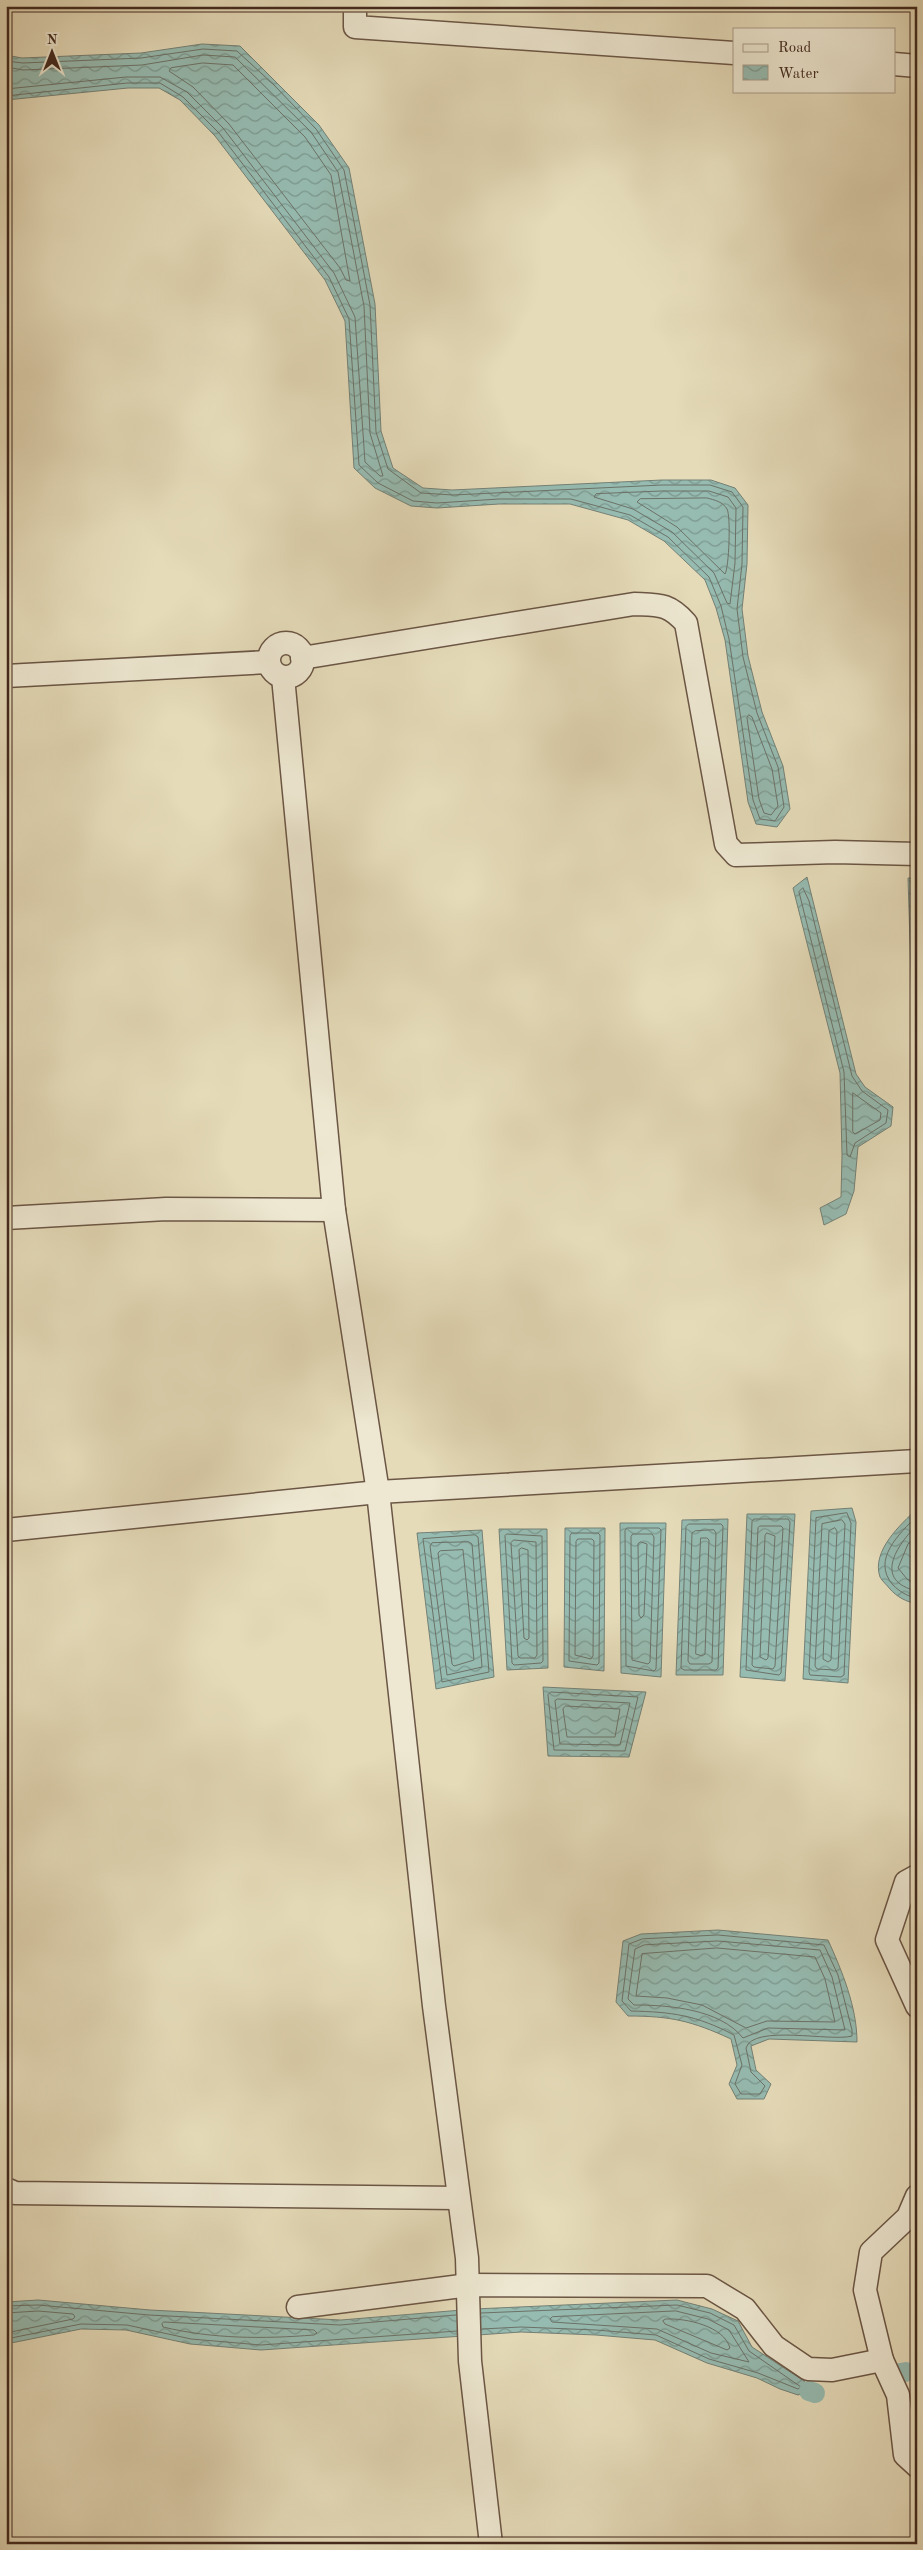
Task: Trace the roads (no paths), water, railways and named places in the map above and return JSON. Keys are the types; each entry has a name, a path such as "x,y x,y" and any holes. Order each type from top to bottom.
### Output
{"street":[{"path":"355,6 355,27 733,53"},
{"path":"896,64 917,66"},
{"path":"302,658 634,604 659,606 675,611 686,623 726,844 736,855 834,852 917,854"},
{"path":"6,676 276,669 288,677 298,672 302,658 296,647 286,643 275,647 271,651 276,669 334,1210 378,1492 458,2198 468,2293 469,2338 491,2544"},
{"path":"6,1218 166,1208 334,1210"},
{"path":"6,1530 378,1492 917,1461"},
{"path":"917,1876 906,1882 887,1940 917,2006"},
{"path":"6,2189 15,2193 458,2198"},
{"path":"917,2196 908,2217 870,2252 865,2290 882,2360 898,2395 906,2455 917,2466"},
{"path":"298,2307 468,2293 707,2286 745,2309 774,2346 808,2369 832,2370 882,2360"}],"water":[{"path":"202,44 240,46 319,125 349,168 375,304 381,431 393,468 423,488 452,490 662,480 711,480 735,488 748,505 747,564 742,609 748,656 762,712 783,766 790,809 777,827 756,824 748,802 725,640 716,608 705,580 664,541 628,520 570,504 499,504 437,508 411,506 375,488 354,468 345,321 325,280 215,136 180,100 159,88 128,88 6,100 6,55 22,58 141,53"},
{"path":"807,877 856,1074 865,1087 893,1107 891,1126 858,1147 854,1191 846,1214 824,1225 820,1208 841,1197 840,1073 793,888"},
{"path":"908,878 917,878 917,1071 914,1070"},
{"path":"852,1508 856,1522 848,1683 803,1679 811,1511"},
{"path":"917,1509 917,1603 913,1603 892,1592 880,1577 878,1567 889,1539"},
{"path":"747,1514 795,1514 785,1681 740,1677"},
{"path":"728,1519 723,1675 676,1675 682,1520"},
{"path":"620,1523 666,1523 661,1677 621,1673"},
{"path":"565,1528 605,1528 604,1671 564,1667"},
{"path":"499,1529 547,1529 548,1668 507,1670"},
{"path":"482,1530 494,1677 436,1689 417,1533"},
{"path":"543,1687 646,1692 629,1757 548,1756"},
{"path":"718,1930 828,1940 852,2003 857,2042 769,2039 751,2046 756,2070 771,2084 764,2099 737,2099 729,2084 737,2065 731,2039 681,2021 657,2017 628,2016 616,2002 623,1941 641,1934"},
{"path":"38,2300 150,2310 341,2320 474,2309 677,2300 712,2309 738,2321 752,2347 804,2381 809,2391 798,2395 757,2378 707,2363 655,2340 596,2335 521,2332 261,2350 190,2344 126,2330 81,2329 6,2344 6,2302"}],"waterway":[{"path":"900,2373 906,2372"},
{"path":"809,2391 815,2393"}]}
